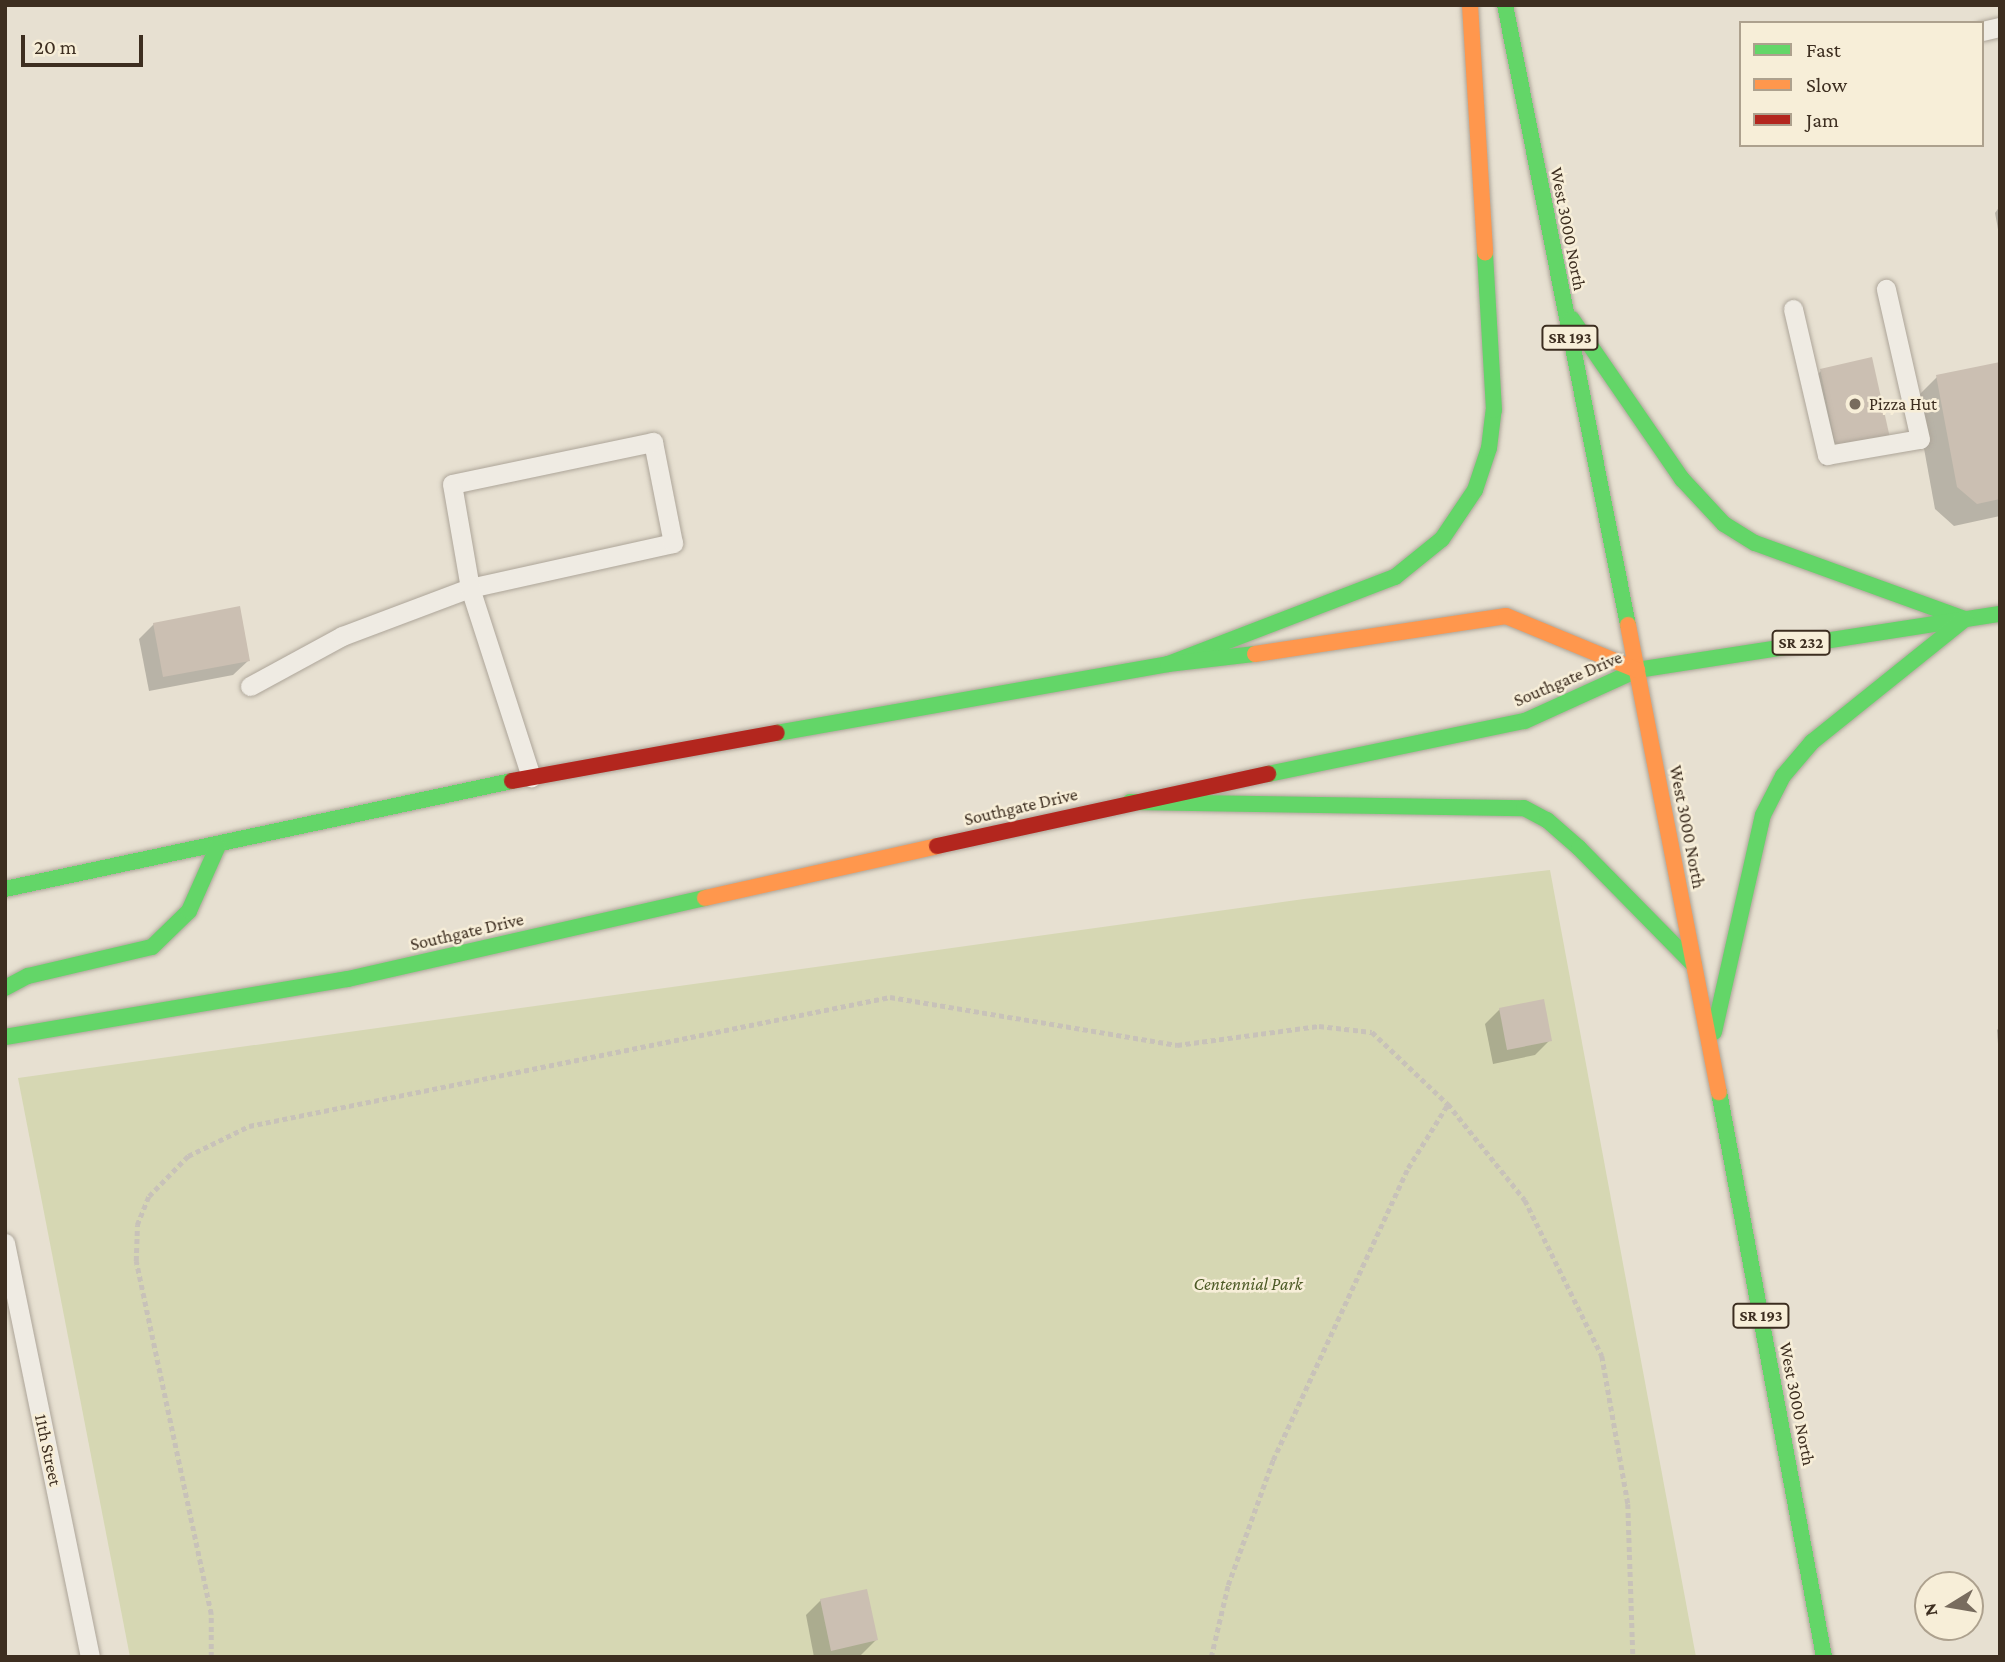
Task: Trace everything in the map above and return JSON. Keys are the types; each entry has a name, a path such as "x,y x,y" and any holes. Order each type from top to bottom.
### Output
{"main road":[{"path":"1168,664 1395,578 1450,531 1475,490 1489,449 1494,410 1470,5"},
{"name":"West 3000 North","path":"1505,5 1711,1047 1824,1657"},
{"path":"1563,306 1682,479 1724,524 1755,543 1965,620"},
{"name":"SR 232","path":"1637,670 2000,614"},
{"name":"Southgate Drive","path":"5,889 289,831 531,777 1168,664 1368,640 1506,616 1637,670"},
{"path":"1711,1047 1756,841 1763,815 1783,776 1812,742 1965,620"},
{"name":"Southgate Drive","path":"5,1037 348,979 1130,802 1525,721 1637,670"},
{"path":"1130,802 1524,808 1547,820 1579,848 1694,965"},
{"path":"5,988 29,976 152,947 189,911 218,846"}],"lane":[{"path":"1793,309 1827,455 1920,439 1886,289"},
{"path":"250,686 342,636 470,588 673,543 653,442 452,484 470,588 531,777"},
{"name":"11th Street","path":"5,1243 90,1657"}],"path":[{"path":"211,1657 211,1614 136,1261 136,1225 149,1196 188,1156 249,1126 890,997 1177,1045 1319,1026 1372,1032 1448,1104 1525,1200 1602,1356 1628,1504 1633,1657"},
{"path":"1211,1657 1228,1585 1273,1460 1408,1168 1448,1104"}],"green space":[{"name":"Centennial Park","path":"1550,870 1696,1657 130,1657 18,1078 1304,899"}],"building":[{"name":"Pizza Hut","path":"1872,357 1890,438 1837,452 1820,369"},
{"path":"2000,362 2000,499 1977,504 1957,487 1936,375"},
{"path":"240,606 250,661 163,677 153,623"},
{"path":"1544,999 1552,1041 1507,1050 1499,1008"},
{"path":"867,1589 878,1640 831,1651 820,1599"}],"traffic: fast":[{"path":"1505,5 1628,625"},
{"path":"1168,664 1395,577 1442,539 1475,490 1489,448 1494,410 1485,253"},
{"path":"1572,319 1682,479 1724,524 1755,543 1965,619"},
{"path":"1637,670 2000,614"},
{"path":"1714,1032 1763,815 1783,776 1812,742 1965,619"},
{"path":"777,733 1168,664 1255,654"},
{"path":"1268,774 1525,721 1637,670"},
{"path":"5,889 512,781"},
{"path":"1130,802 1524,808 1547,820 1579,848 1694,965"},
{"path":"5,988 28,976 152,947 189,911 218,846"},
{"path":"5,1037 348,979 705,898"},
{"path":"1719,1092 1824,1657"}],"traffic: slow":[{"path":"1470,5 1485,253"},
{"path":"1255,654 1506,616 1637,670"},
{"path":"1628,625 1719,1092"},
{"path":"705,898 937,846"}],"traffic: jam":[{"path":"512,781 777,733"},
{"path":"937,846 1268,774"}],"place":[{"name":"Pizza Hut","path":"1855,404"}]}
